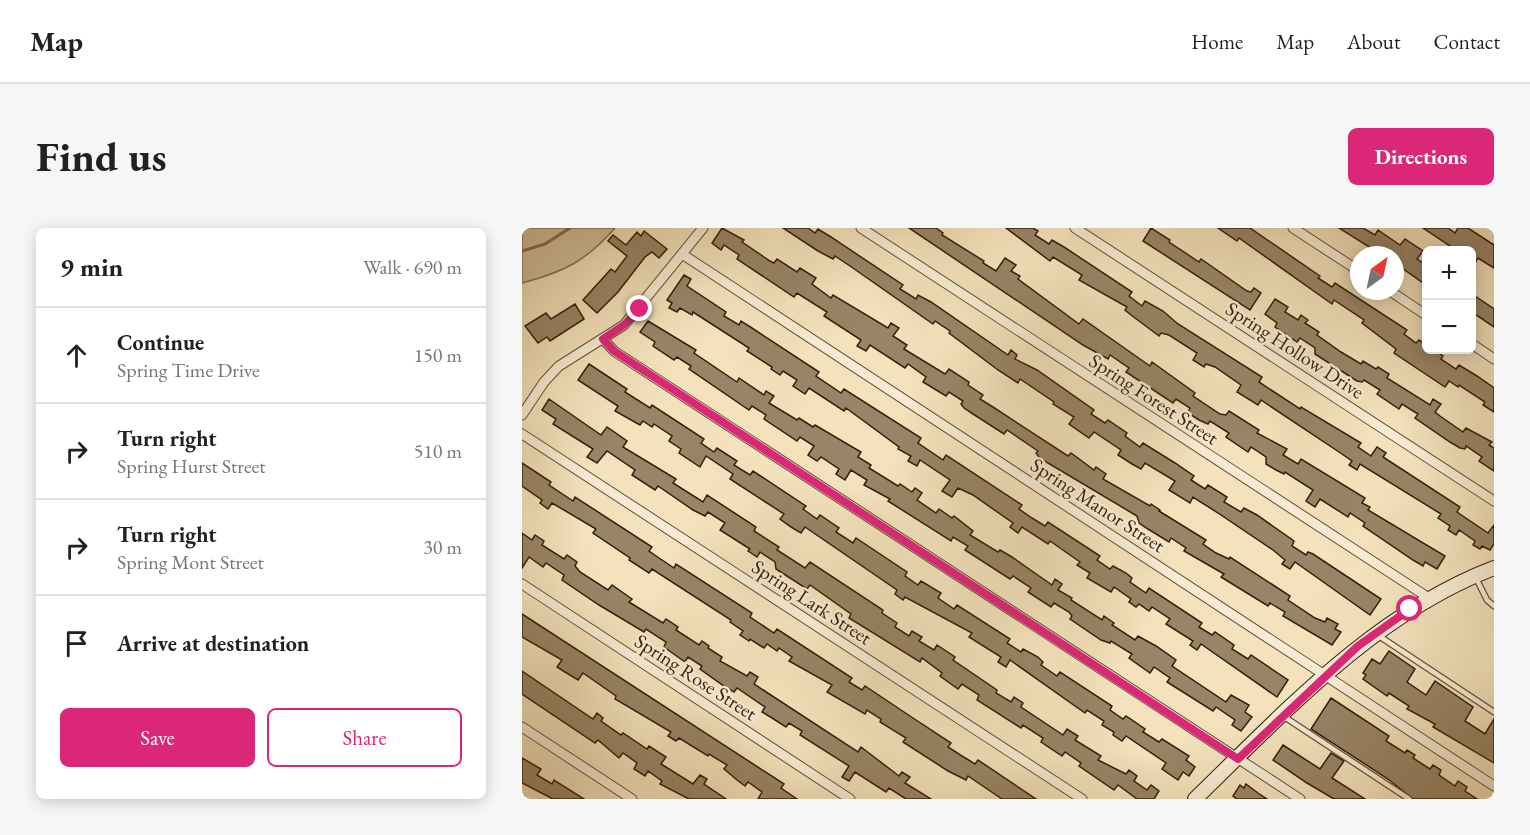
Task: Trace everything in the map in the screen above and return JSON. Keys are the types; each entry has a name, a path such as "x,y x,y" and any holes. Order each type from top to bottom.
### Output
{"street":[{"path":"522,415 544,382 559,366 624,325 640,309 703,228"},
{"name":"Spring Forest Street","path":"861,228 1429,598"},
{"name":"Spring Hollow Drive","path":"1076,228 1494,501"},
{"path":"1293,228 1350,265"},
{"name":"Spring Manor Street","path":"682,254 1494,786"},
{"path":"1404,300 1422,312"},
{"path":"603,339 614,351 1300,799"},
{"path":"1476,347 1494,359"},
{"name":"Spring Lark Street","path":"522,434 1082,799"},
{"path":"1195,799 1326,675 1374,633 1429,598 1494,568"},
{"name":"Spring Rose Street","path":"522,584 850,799"},
{"path":"522,727 632,799"}],"lane":[{"path":"1475,575 1487,600 1494,606"},
{"path":"1374,633 1494,712"},
{"path":"1283,716 1409,799"}],"shaded area":[{"path":"522,228 615,228 594,249 573,264 522,283"}],"building":[{"path":"722,228 744,240 742,242 770,261 774,263 777,259 797,272 800,268 816,278 812,284 831,298 833,295 888,328 891,323 899,328 893,336 907,345 904,349 945,374 949,369 969,382 968,385 983,395 980,399 1068,456 1071,453 1094,470 1096,467 1106,474 1103,479 1150,506 1151,504 1206,540 1203,544 1216,553 1229,559 1230,557 1290,596 1288,600 1315,618 1325,622 1327,618 1338,624 1335,629 1341,632 1332,645 1283,616 1285,612 1270,603 1268,606 1221,577 1224,574 1184,551 1186,548 1171,538 1169,542 1148,529 1139,523 1137,516 1048,463 1039,457 1036,453 1038,451 1007,430 1004,434 973,414 964,408 961,404 963,401 949,392 946,396 923,382 926,377 908,364 905,368 870,345 866,351 857,346 861,340 824,316 827,312 797,293 794,297 737,259 739,255 724,245 721,250 712,243"},
{"path":"783,228 808,228 815,233 818,229 831,237 903,285 900,289 916,299 918,295 931,302 1008,355 1011,350 1017,355 1015,359 1037,370 1094,410 1091,414 1105,423 1108,420 1127,433 1125,436 1140,447 1143,443 1175,463 1194,476 1191,480 1205,489 1208,485 1227,497 1224,502 1241,512 1244,508 1257,515 1294,541 1292,546 1306,555 1308,552 1313,554 1381,599 1370,615 1295,562 1290,569 1282,564 1285,560 1273,550 1221,515 1193,497 1190,503 1169,490 1175,481 1145,463 1141,469 1132,464 1118,455 1121,450 1094,432 1089,438 1069,424 1074,417 1053,404 1054,402 1020,379 1018,383 998,370 949,333 950,331 935,321 933,324 835,256 833,259 818,251"},
{"path":"909,228 936,228 943,233 942,235 996,271 1005,258 1016,265 1011,271 1020,276 1018,279 1079,324 1083,319 1150,366 1152,362 1195,393 1193,396 1220,414 1226,415 1229,411 1259,430 1257,433 1287,449 1283,455 1298,464 1301,459 1365,498 1362,503 1370,507 1368,510 1445,556 1437,569 1425,562 1423,566 1413,560 1363,526 1365,523 1350,513 1348,517 1320,499 1315,507 1306,501 1313,490 1285,472 1284,474 1266,464 1266,457 1251,447 1248,452 1226,437 1229,433 1210,421 1208,424 1188,413 1190,408 1176,399 1173,403 1126,372 1129,368 1110,355 1108,359 1083,345"},
{"path":"1006,228 1033,228 1038,231 1035,235 1049,244 1052,240 1064,247 1132,292 1129,296 1142,306 1145,301 1163,311 1178,324 1262,377 1259,382 1300,409 1301,407 1361,443 1358,447 1371,456 1377,447 1386,453 1383,457 1460,507 1457,512 1488,533 1494,525 1494,544 1490,550 1482,546 1480,549 1473,545 1475,541 1459,530 1456,535 1448,530 1450,526 1438,518 1441,514 1360,464 1357,470 1349,465 1352,461 1261,400 1258,405 1237,392 1241,385 1215,367 1206,364 1204,367 1193,360 1197,353 1169,335 1161,333 1159,336 1125,310 1127,307 1079,280 1082,275 1053,257 1050,261"},
{"path":"1151,228 1199,262 1201,259 1247,291 1251,292 1254,288 1261,293 1250,310 1143,241"},
{"path":"1218,228 1250,228 1320,276 1318,278 1332,287 1335,283 1350,293 1350,300 1361,300 1407,330 1404,334 1416,343 1419,340 1422,342 1422,354 1440,354 1443,356 1441,359 1456,369 1459,365 1477,376 1494,388 1494,412 1483,405 1485,402 1459,385 1458,387 1449,381 1445,387 1394,353 1396,349 1362,323 1364,320 1334,300 1332,304 1239,238 1237,241"},
{"path":"1339,228 1363,228 1375,235 1378,230 1400,245 1405,239 1422,250 1417,259 1422,262 1422,282 1404,269 1404,246 1368,246"},
{"path":"1423,228 1448,228 1455,233 1458,228 1468,228 1494,245 1494,268 1478,258 1476,261 1476,246 1450,246"},
{"path":"644,231 667,249 659,258 652,252 645,257 618,292 597,313 583,300 611,269 615,272 627,256 608,241 613,235 626,245 637,232 641,236"},
{"path":"684,275 691,279 687,286 726,312 724,316 739,325 741,321 752,328 819,372 816,376 841,393 844,389 921,438 918,443 943,460 946,455 1022,505 1019,509 1032,518 1045,526 1048,522 1100,556 1097,560 1110,569 1113,566 1126,573 1132,578 1130,582 1146,593 1149,588 1202,623 1199,627 1212,635 1215,632 1234,645 1232,649 1248,659 1251,655 1288,680 1277,697 1201,644 1197,650 1190,645 1193,641 1166,624 1170,619 1152,607 1149,611 1139,604 1136,607 1129,602 1131,599 1114,587 1111,592 1087,578 1090,573 1077,565 1080,562 1050,541 1048,544 1022,527 1018,533 1010,527 1013,523 973,495 958,488 952,497 942,491 950,480 920,460 917,466 908,461 911,456 898,449 899,447 846,408 844,411 809,388 805,394 793,386 797,380 783,371 780,375 747,351 749,348 693,312 692,315 680,308 677,312 669,308 672,303 667,300"},
{"path":"1476,297 1494,309 1494,327 1476,315"},
{"path":"1275,299 1288,307 1285,312 1298,320 1301,315 1308,320 1305,323 1319,332 1317,335 1341,352 1361,364 1363,361 1376,369 1378,367 1389,374 1387,378 1430,405 1433,399 1441,404 1435,412 1440,416 1463,432 1466,428 1492,442 1489,445 1494,448 1494,471 1479,461 1482,457 1466,446 1465,449 1460,448 1415,418 1418,414 1402,404 1399,409 1377,394 1380,390 1364,380 1357,381 1315,354 1315,348 1300,338 1297,342 1275,327 1277,323 1265,314"},
{"path":"575,304 584,319 550,341 547,337 538,343 525,326 546,313 551,319"},
{"path":"648,321 696,350 694,353 737,382 739,378 764,395 766,391 774,396 769,403 797,420 799,418 813,427 815,425 861,452 858,457 871,465 869,468 898,486 900,484 912,492 915,488 922,493 917,500 936,513 939,509 952,518 954,516 973,531 970,535 998,552 1000,550 1012,557 1052,585 1055,579 1062,584 1058,590 1072,598 1071,600 1102,620 1104,616 1114,623 1112,625 1135,640 1138,636 1156,646 1176,660 1172,666 1226,702 1231,695 1249,705 1245,712 1252,717 1241,731 1232,725 1235,720 1216,707 1213,711 1167,682 1170,678 1154,667 1150,673 1129,658 1132,654 1111,641 1110,643 1101,640 1070,619 1072,616 1069,612 1054,603 1051,607 1028,592 1031,588 1013,576 1010,579 965,550 968,546 953,537 951,541 888,501 890,499 864,485 867,480 851,470 845,480 836,474 839,469 821,457 817,461 808,455 814,446 800,437 797,441 764,419 766,415 752,406 749,410 689,369 691,366 677,357 674,360 653,346 655,342 640,332"},
{"path":"589,364 627,389 625,392 650,408 652,405 704,439 701,443 714,452 717,448 737,461 734,465 750,475 753,471 806,506 803,509 817,519 820,515 839,528 836,532 853,543 856,538 907,572 905,576 918,585 921,581 941,593 938,598 954,609 957,605 1010,639 1007,643 1021,652 1023,649 1038,657 1043,662 1041,665 1057,676 1060,672 1112,706 1110,710 1123,719 1126,716 1145,729 1143,732 1159,742 1162,739 1189,756 1186,760 1195,767 1189,776 1183,772 1178,780 1162,769 1166,763 1126,736 1122,741 1113,735 1114,732 1102,725 1104,721 1087,710 1085,713 1010,660 1006,667 998,662 1001,657 969,637 972,633 905,597 903,600 895,594 897,590 805,527 801,533 791,527 780,519 784,514 730,479 733,474 706,456 700,467 679,453 681,449 669,441 672,436 654,424 652,427 643,421 640,425 615,411 618,406 578,380"},
{"path":"549,399 601,435 607,427 627,441 623,447 676,479 673,483 703,502 707,495 756,527 754,531 779,547 777,550 805,568 810,562 883,610 882,613 897,623 895,627 909,636 912,631 922,637 919,641 934,650 937,645 955,657 953,660 997,690 996,693 1011,702 1014,697 1023,703 1021,707 1063,735 1067,729 1078,736 1075,740 1101,756 1098,760 1126,774 1129,770 1137,776 1134,781 1147,790 1151,785 1159,791 1154,799 1137,799 1118,785 1114,790 1079,766 1081,763 1065,752 1062,756 1041,742 1043,738 1023,725 1021,728 977,700 979,695 962,684 958,689 940,676 942,673 922,658 920,662 849,618 851,614 810,585 807,589 776,569 775,562 760,552 757,557 748,551 750,549 720,530 725,523 708,512 705,516 693,510 658,486 655,490 632,475 635,470 607,451 597,463 587,457 593,449 553,424 556,419 542,410"},
{"path":"522,463 551,482 549,485 573,501 575,497 652,547 649,551 674,568 676,564 752,613 750,617 774,633 777,629 852,678 849,682 862,690 865,686 951,743 948,747 975,764 978,760 1036,799 1002,799 968,776 966,780 948,771 903,742 906,738 880,722 881,719 867,710 865,714 827,692 832,685 789,661 792,657 779,648 777,651 767,644 764,648 750,639 749,641 740,635 743,631 730,622 731,620 652,569 649,573 629,560 630,558 593,533 596,529 552,503 548,509 540,503 542,500 522,486"},
{"path":"522,533 532,540 535,535 544,541 542,545 564,559 567,555 577,562 575,566 580,572 608,590 612,585 632,599 629,602 663,623 666,619 678,627 676,630 699,645 702,641 722,657 720,661 747,676 750,672 758,677 754,684 858,752 861,747 899,776 902,772 910,777 905,783 931,799 906,799 889,788 886,792 855,772 849,781 842,777 849,766 800,735 802,731 789,723 786,727 762,712 765,707 737,688 734,692 724,686 700,669 702,666 688,657 685,662 664,647 666,642 646,629 644,632 599,605 562,580 564,575 546,563 543,567 529,557 522,568"},
{"path":"522,614 784,784 781,788 797,799 758,799 762,792 748,782 745,786 737,780 724,769 727,765 679,738 676,741 668,736 671,732 615,699 616,696 583,673 578,680 557,667 562,660 522,637"},
{"path":"1389,651 1415,669 1407,682 1426,695 1435,681 1473,707 1465,721 1485,734 1494,719 1494,763 1433,727 1435,724 1407,709 1409,706 1389,693 1387,696 1363,679 1366,675 1363,673 1372,659 1380,664"},
{"path":"522,671 593,719 597,713 603,718 601,721 621,735 623,733 647,749 649,746 666,757 661,764 693,784 700,775 707,779 704,784 726,799 689,799 660,784 662,781 648,771 645,776 634,769 637,763 623,753 619,758 598,740 595,743 522,694"},
{"path":"1331,698 1389,736 1386,741 1405,753 1407,750 1415,755 1413,758 1430,769 1433,765 1441,770 1439,775 1455,786 1458,781 1467,787 1465,791 1477,799 1413,799 1388,779 1311,729"},
{"path":"1283,745 1320,769 1331,753 1344,761 1332,778 1365,799 1334,799 1307,783 1273,760"},
{"path":"522,758 541,769 537,775 552,784 554,780 584,799 553,799 522,783"},
{"path":"1246,784 1267,799 1237,799 1233,796 1240,785 1244,788"}],"waterway":[{"path":"522,251 545,244 570,228"}],"route":[{"path":"640,309 624,325 603,339 614,351 1238,759 1358,646 1410,609"}]}
